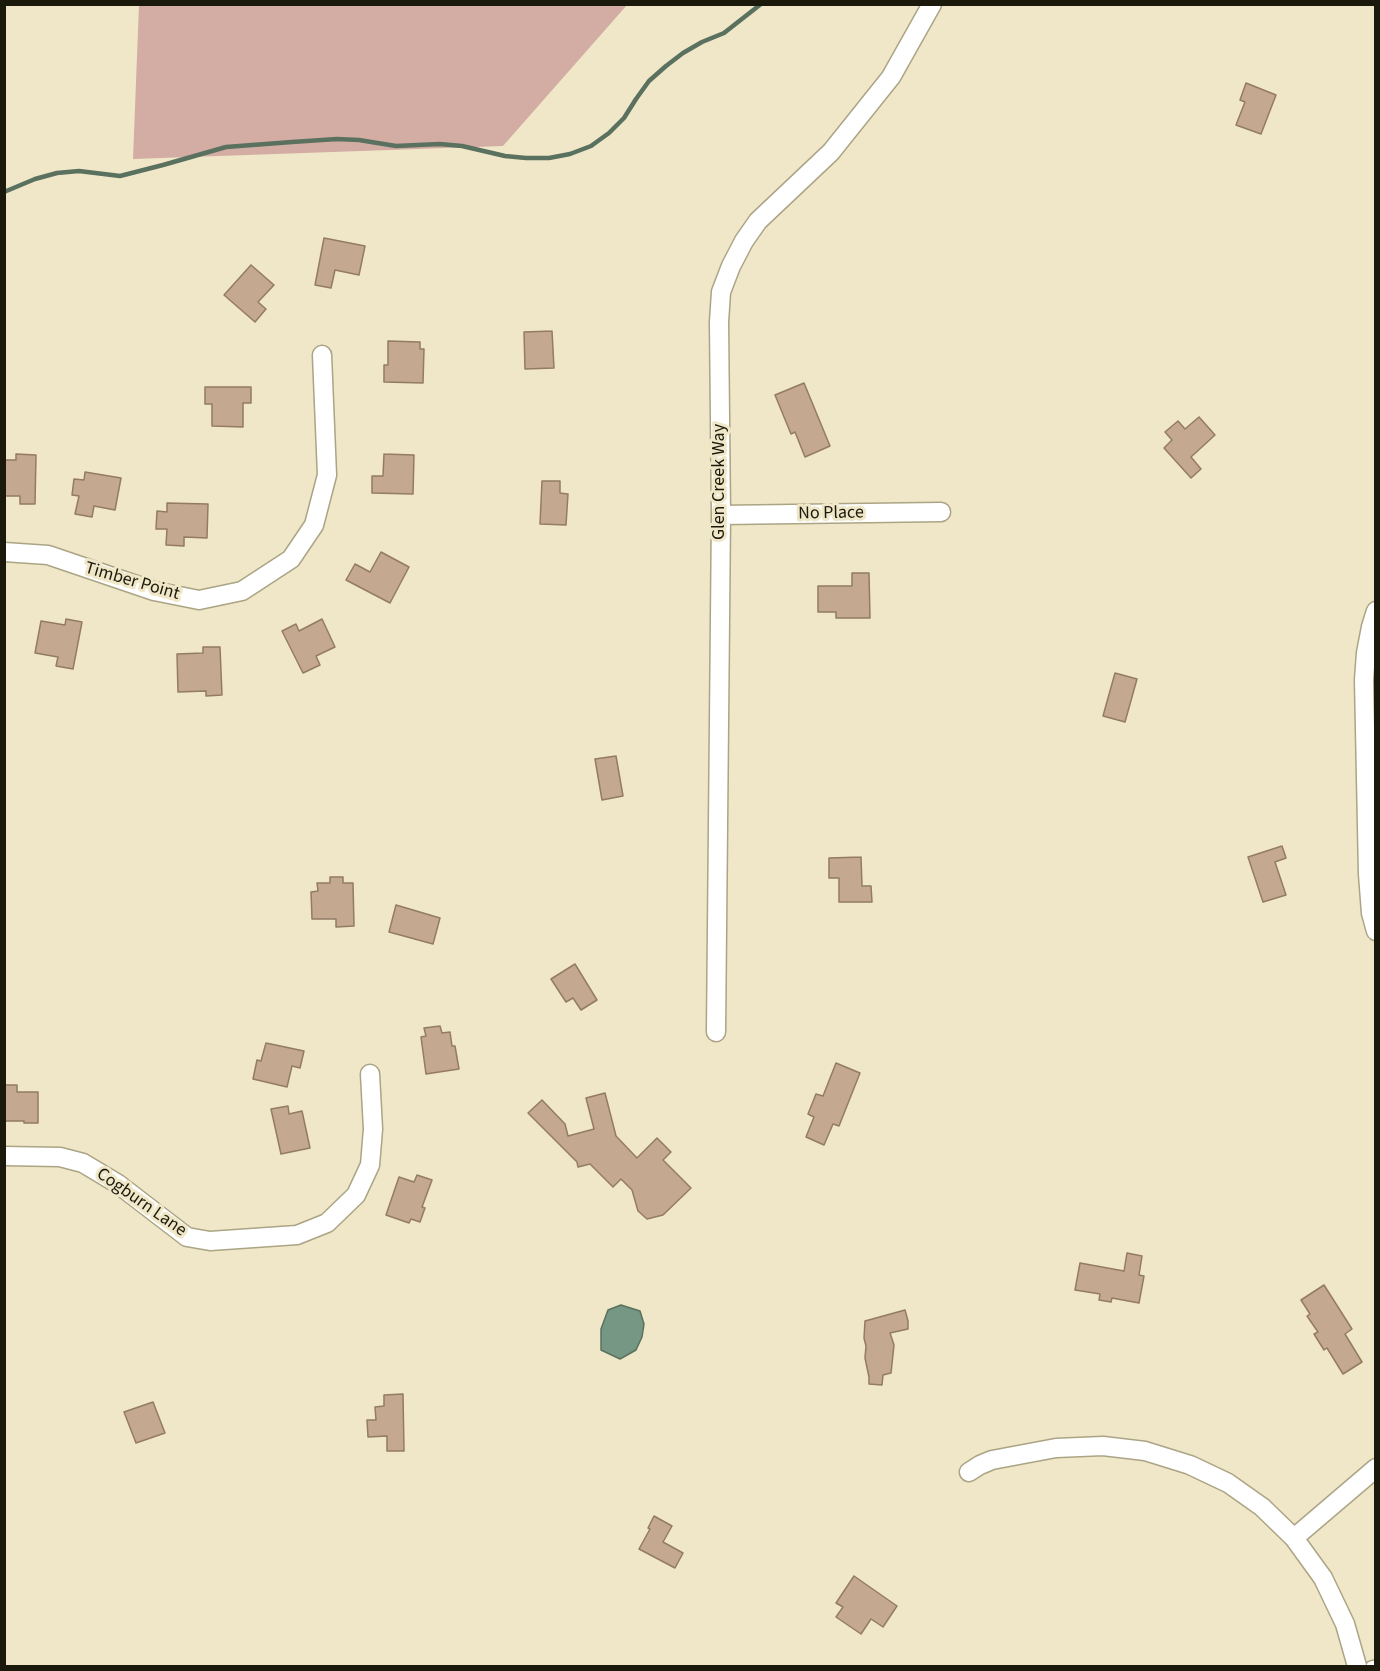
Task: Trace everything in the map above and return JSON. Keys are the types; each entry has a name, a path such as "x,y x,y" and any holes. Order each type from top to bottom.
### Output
{"street":[{"name":"Glen Creek Way","path":"716,1032 721,292 744,241 758,221 831,152 891,77 932,4"},
{"name":"Timber Point","path":"4,552 48,555 154,591 199,600 242,591 291,559 314,525 327,475 322,356"},
{"name":"No Place","path":"721,515 941,512"},
{"path":"1376,610 1366,652 1364,689 1368,874 1371,913 1376,931"},
{"name":"Cogburn Lane","path":"4,1156 60,1157 83,1163 118,1184 187,1237 210,1241 297,1235 327,1223 356,1195 370,1165 373,1129 370,1074"},
{"path":"969,1472 992,1460 1056,1448 1103,1446 1145,1451 1190,1465 1228,1483 1262,1507 1294,1538 1323,1578 1345,1624 1357,1666"},
{"path":"1294,1538 1376,1468"}],"lane":[{"path":"1371,1666 1376,1665"}],"shaded area":[{"path":"139,4 627,5 503,146 133,159"},
{"path":"621,1305 640,1311 644,1324 642,1337 636,1350 620,1359 601,1350 601,1329 608,1310"}],"building":[{"path":"1246,83 1276,95 1261,134 1236,125 1245,102 1240,100"},
{"path":"324,238 365,246 359,275 335,270 331,288 315,285"},
{"path":"251,265 274,285 258,302 266,309 255,322 224,295"},
{"path":"552,331 554,368 525,369 524,332"},
{"path":"388,341 420,342 420,349 424,349 423,383 384,382 384,365 388,365"},
{"path":"804,383 830,446 805,457 795,432 791,434 775,395"},
{"path":"205,387 251,387 251,403 243,403 243,427 212,426 212,404 205,404"},
{"path":"1199,417 1215,435 1191,457 1201,469 1191,478 1164,448 1172,440 1165,432 1178,421 1185,429"},
{"path":"16,454 36,455 35,504 20,504 20,496 4,496 4,460 16,460"},
{"path":"384,454 414,455 413,494 372,493 372,476 383,476"},
{"path":"85,472 121,478 115,510 94,506 92,517 75,514 79,496 72,495 74,479 84,480"},
{"path":"542,481 560,481 560,493 568,494 566,525 540,524"},
{"path":"167,503 208,504 207,538 184,537 184,546 166,545 167,529 156,529 157,511 167,512"},
{"path":"381,552 409,567 390,603 346,580 355,564 370,572"},
{"path":"852,573 869,573 870,618 836,618 836,612 818,612 818,586 852,586"},
{"path":"66,619 82,622 73,669 56,666 58,657 35,653 41,621 65,625"},
{"path":"322,619 335,647 316,656 320,665 303,673 282,631 296,624 299,631"},
{"path":"203,647 220,647 222,695 206,696 206,691 178,692 177,654 203,653"},
{"path":"1115,673 1137,679 1125,722 1103,716"},
{"path":"616,756 623,796 602,800 595,759"},
{"path":"1282,846 1286,858 1275,862 1286,895 1263,902 1248,857"},
{"path":"861,857 862,886 871,886 872,902 839,902 839,878 829,878 829,858"},
{"path":"330,877 343,877 343,883 353,883 354,926 336,927 336,919 312,919 311,892 318,891 317,883 330,883"},
{"path":"396,905 440,918 433,944 389,932"},
{"path":"575,964 597,1000 581,1010 573,998 566,1002 551,979"},
{"path":"440,1026 442,1033 450,1032 459,1069 426,1074 421,1037 426,1036 424,1028"},
{"path":"266,1043 304,1051 300,1068 292,1066 287,1087 253,1079 257,1060 261,1061"},
{"path":"836,1063 860,1073 839,1126 833,1124 824,1145 806,1137 814,1117 808,1114 816,1094 823,1096"},
{"path":"4,1085 17,1085 17,1092 38,1092 38,1123 4,1121"},
{"path":"605,1093 616,1136 637,1158 657,1138 671,1152 663,1160 691,1188 663,1215 647,1219 638,1211 632,1190 621,1179 613,1187 590,1164 578,1167 577,1162 528,1113 542,1100 565,1124 568,1136 594,1129 586,1098"},
{"path":"288,1106 289,1114 302,1111 310,1148 281,1154 271,1109"},
{"path":"417,1175 432,1180 422,1207 425,1208 420,1222 411,1219 409,1223 386,1215 399,1177 414,1182"},
{"path":"1127,1253 1142,1256 1139,1275 1144,1276 1139,1303 1112,1298 1111,1302 1099,1300 1100,1294 1075,1290 1080,1263 1124,1271"},
{"path":"1324,1285 1352,1329 1345,1334 1362,1362 1343,1374 1327,1348 1324,1350 1314,1334 1318,1332 1307,1316 1310,1314 1301,1300"},
{"path":"905,1310 908,1329 890,1333 894,1345 891,1373 883,1375 882,1385 869,1384 865,1358 865,1321"},
{"path":"403,1394 404,1451 387,1451 387,1436 368,1437 367,1420 376,1420 375,1407 384,1406 384,1395"},
{"path":"153,1402 165,1433 136,1443 124,1412"},
{"path":"654,1516 672,1526 663,1542 683,1553 675,1568 639,1549"},
{"path":"854,1576 897,1606 883,1627 871,1619 861,1634 836,1617 843,1607 836,1603"}],"waterway":[{"path":"4,192 57,173 79,171 120,176 226,147 292,142 337,139 396,146 440,144 526,158 549,158 570,154 591,146 609,133 624,118 649,81 666,66 702,42 724,33 761,4"}]}
